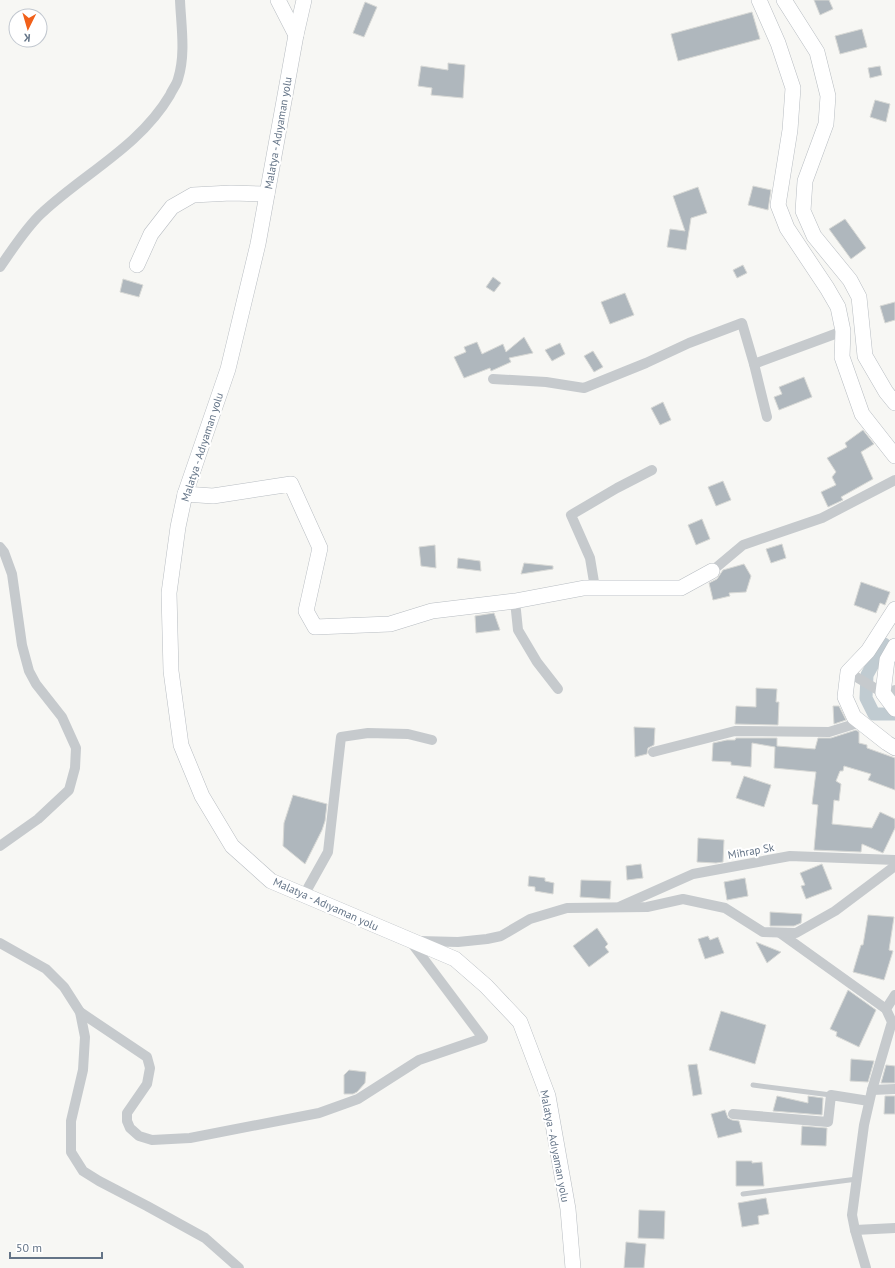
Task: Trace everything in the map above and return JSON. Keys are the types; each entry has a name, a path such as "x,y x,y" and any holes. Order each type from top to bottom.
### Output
{"main road":[{"path":"278,0 296,35"},
{"name":"Malatya - Adıyaman yolu","path":"304,0 296,35 258,244 228,369 185,494 178,527 169,593 171,671 181,745 202,796 232,846 271,881 455,959 486,986 520,1022 548,1096 568,1208 573,1268"},
{"path":"758,0 778,43 793,88 790,130 778,205 787,228 828,288 838,307 843,331 842,357 862,414 895,456"},
{"path":"784,0 817,52 828,96 826,124 805,181 803,211 814,236 850,280 859,297 865,356 886,392 895,403"},
{"path":"137,265 151,234 172,207 193,196 231,193 267,194"},
{"path":"185,494 213,496 291,484 320,548 306,611 315,627 390,624 432,611 515,601 584,588 681,588 712,571"},
{"path":"895,609 868,651 848,672 845,697 854,717 895,748"},
{"path":"895,646 887,660 887,692 895,709"}],"street":[{"path":"0,267 41,213 64,193 130,143 162,107 178,80 182,58 180,0"},
{"path":"493,379 546,382 584,388 646,364 689,343 742,323 767,417"},
{"path":"754,364 843,331"},
{"path":"595,588 590,558 570,515 652,470"},
{"path":"712,571 743,545 822,518 895,480"},
{"path":"0,547 4,552 12,574 22,645 30,672 36,684 62,717 76,748 75,768 69,790 38,819 0,846"},
{"path":"515,601 518,630 537,662 558,688"},
{"path":"848,672 887,692"},
{"path":"653,752 735,731 829,732 861,722"},
{"path":"304,895 328,852 341,737 368,733 408,734 432,740"},
{"name":"Mihrap Sk","path":"618,907 693,874 790,856 895,860"},
{"path":"410,940 458,942 487,939 501,936 530,919 567,908 647,906 683,899 725,908 763,932 796,933 835,911 895,866"},
{"path":"780,932 886,1009 892,1022 869,1101 864,1125 852,1215 866,1268"},
{"path":"80,1012 147,1057 150,1068 147,1084 128,1113 127,1121 130,1128 139,1136 152,1140 190,1138 319,1113 358,1099 419,1060 483,1038 410,940"},
{"path":"0,943 46,969 64,986 80,1012 85,1038 83,1070 71,1121 72,1152 83,1171 99,1182 147,1206 205,1238 239,1268"},
{"path":"886,1009 895,995"},
{"path":"872,1090 895,1089"},
{"path":"733,1114 828,1122 831,1095 869,1101"},
{"path":"855,1230 895,1228"}],"lane":[{"path":"753,1085 831,1095"},
{"path":"743,1194 857,1179"}],"building":[{"path":"814,0 829,0 833,9 820,15"},
{"path":"365,2 377,7 364,37 353,33"},
{"path":"752,12 760,39 678,61 671,34"},
{"path":"862,29 867,47 840,54 835,36"},
{"path":"448,63 465,65 463,98 431,95 432,88 418,86 421,66 448,70"},
{"path":"880,66 882,75 870,78 868,68"},
{"path":"875,100 890,104 886,122 870,117"},
{"path":"753,186 771,190 768,210 748,205"},
{"path":"698,187 707,213 691,218 686,250 667,247 670,229 685,231 673,196"},
{"path":"845,219 866,248 851,259 829,229"},
{"path":"743,265 747,273 737,278 733,270"},
{"path":"493,277 501,283 494,292 486,287"},
{"path":"123,279 143,285 139,297 120,292"},
{"path":"625,293 634,315 610,324 601,302"},
{"path":"895,302 895,320 885,323 880,306"},
{"path":"524,337 533,353 509,358 511,362 491,371 490,368 464,378 454,357 466,352 464,347 477,342 482,354 503,344 506,352"},
{"path":"560,343 565,354 552,361 545,350"},
{"path":"593,351 603,367 594,372 584,356"},
{"path":"804,377 812,397 779,410 774,397 782,394 779,387"},
{"path":"663,402 671,420 660,425 651,408"},
{"path":"863,430 874,444 861,452 873,479 841,497 843,500 828,507 821,492 836,485 832,477 836,472 827,458 847,447 845,443"},
{"path":"723,481 731,500 716,506 708,487"},
{"path":"702,519 710,539 696,545 688,525"},
{"path":"782,544 786,558 771,563 766,549"},
{"path":"435,545 436,568 421,566 419,547"},
{"path":"458,558 480,561 481,571 457,568"},
{"path":"524,563 553,566 553,569 521,574"},
{"path":"744,564 751,576 746,592 729,593 730,596 713,600 709,583 717,579 723,570"},
{"path":"861,582 890,592 885,605 880,603 876,613 854,605"},
{"path":"494,613 500,630 476,633 475,616"},
{"path":"756,688 777,689 776,702 779,702 778,725 735,724 736,706 756,707"},
{"path":"833,706 839,706 846,720 834,724"},
{"path":"634,727 655,728 654,745 648,748 647,754 635,757"},
{"path":"856,730 859,732 859,743 867,745 867,748 895,758 895,790 868,780 871,774 844,766 843,771 840,771 836,781 841,784 839,801 834,800 832,824 872,828 880,812 895,819 895,828 883,853 862,844 861,852 814,850 818,805 812,804 816,772 774,768 775,747 752,743 751,767 731,765 731,762 712,761 713,743 735,740 736,738 777,738 777,746 815,749 818,738 831,738"},
{"path":"744,776 771,785 764,807 736,798"},
{"path":"293,795 327,804 325,821 322,830 305,864 283,846 284,823"},
{"path":"698,838 724,840 723,862 697,862"},
{"path":"641,864 643,878 627,880 626,866"},
{"path":"822,864 832,889 806,899 801,886 805,885 800,873"},
{"path":"529,876 545,878 545,881 554,883 553,894 535,891 535,887 528,886"},
{"path":"745,878 748,896 727,900 724,882"},
{"path":"581,880 611,881 610,899 580,897"},
{"path":"770,912 802,914 801,923 794,926 770,926"},
{"path":"868,915 894,917 889,950 893,951 884,980 853,972 861,945 863,945"},
{"path":"597,928 608,944 605,947 609,952 589,967 573,946"},
{"path":"708,936 710,940 718,937 724,953 705,959 698,939"},
{"path":"756,942 781,952 767,963"},
{"path":"848,990 876,1010 859,1047 836,1036 837,1032 830,1029"},
{"path":"721,1011 766,1025 755,1064 709,1050"},
{"path":"851,1059 874,1061 868,1082 850,1081"},
{"path":"697,1064 702,1094 693,1096 688,1065"},
{"path":"886,1065 895,1066 895,1083 881,1083"},
{"path":"349,1070 366,1072 365,1083 357,1092 353,1094 344,1094 344,1075"},
{"path":"777,1096 808,1103 808,1096 823,1098 822,1115 773,1111"},
{"path":"885,1096 895,1096 895,1114 884,1114"},
{"path":"725,1110 728,1118 739,1121 742,1132 718,1138 711,1114"},
{"path":"802,1126 827,1128 826,1146 801,1145"},
{"path":"736,1161 752,1161 752,1163 762,1162 764,1186 736,1186"},
{"path":"766,1198 769,1214 758,1216 759,1224 742,1227 738,1203"},
{"path":"639,1210 665,1211 664,1239 638,1238"},
{"path":"626,1242 646,1244 644,1268 624,1268"}],"waterway":[{"path":"884,644 867,675 866,698 874,714 895,714"}]}
